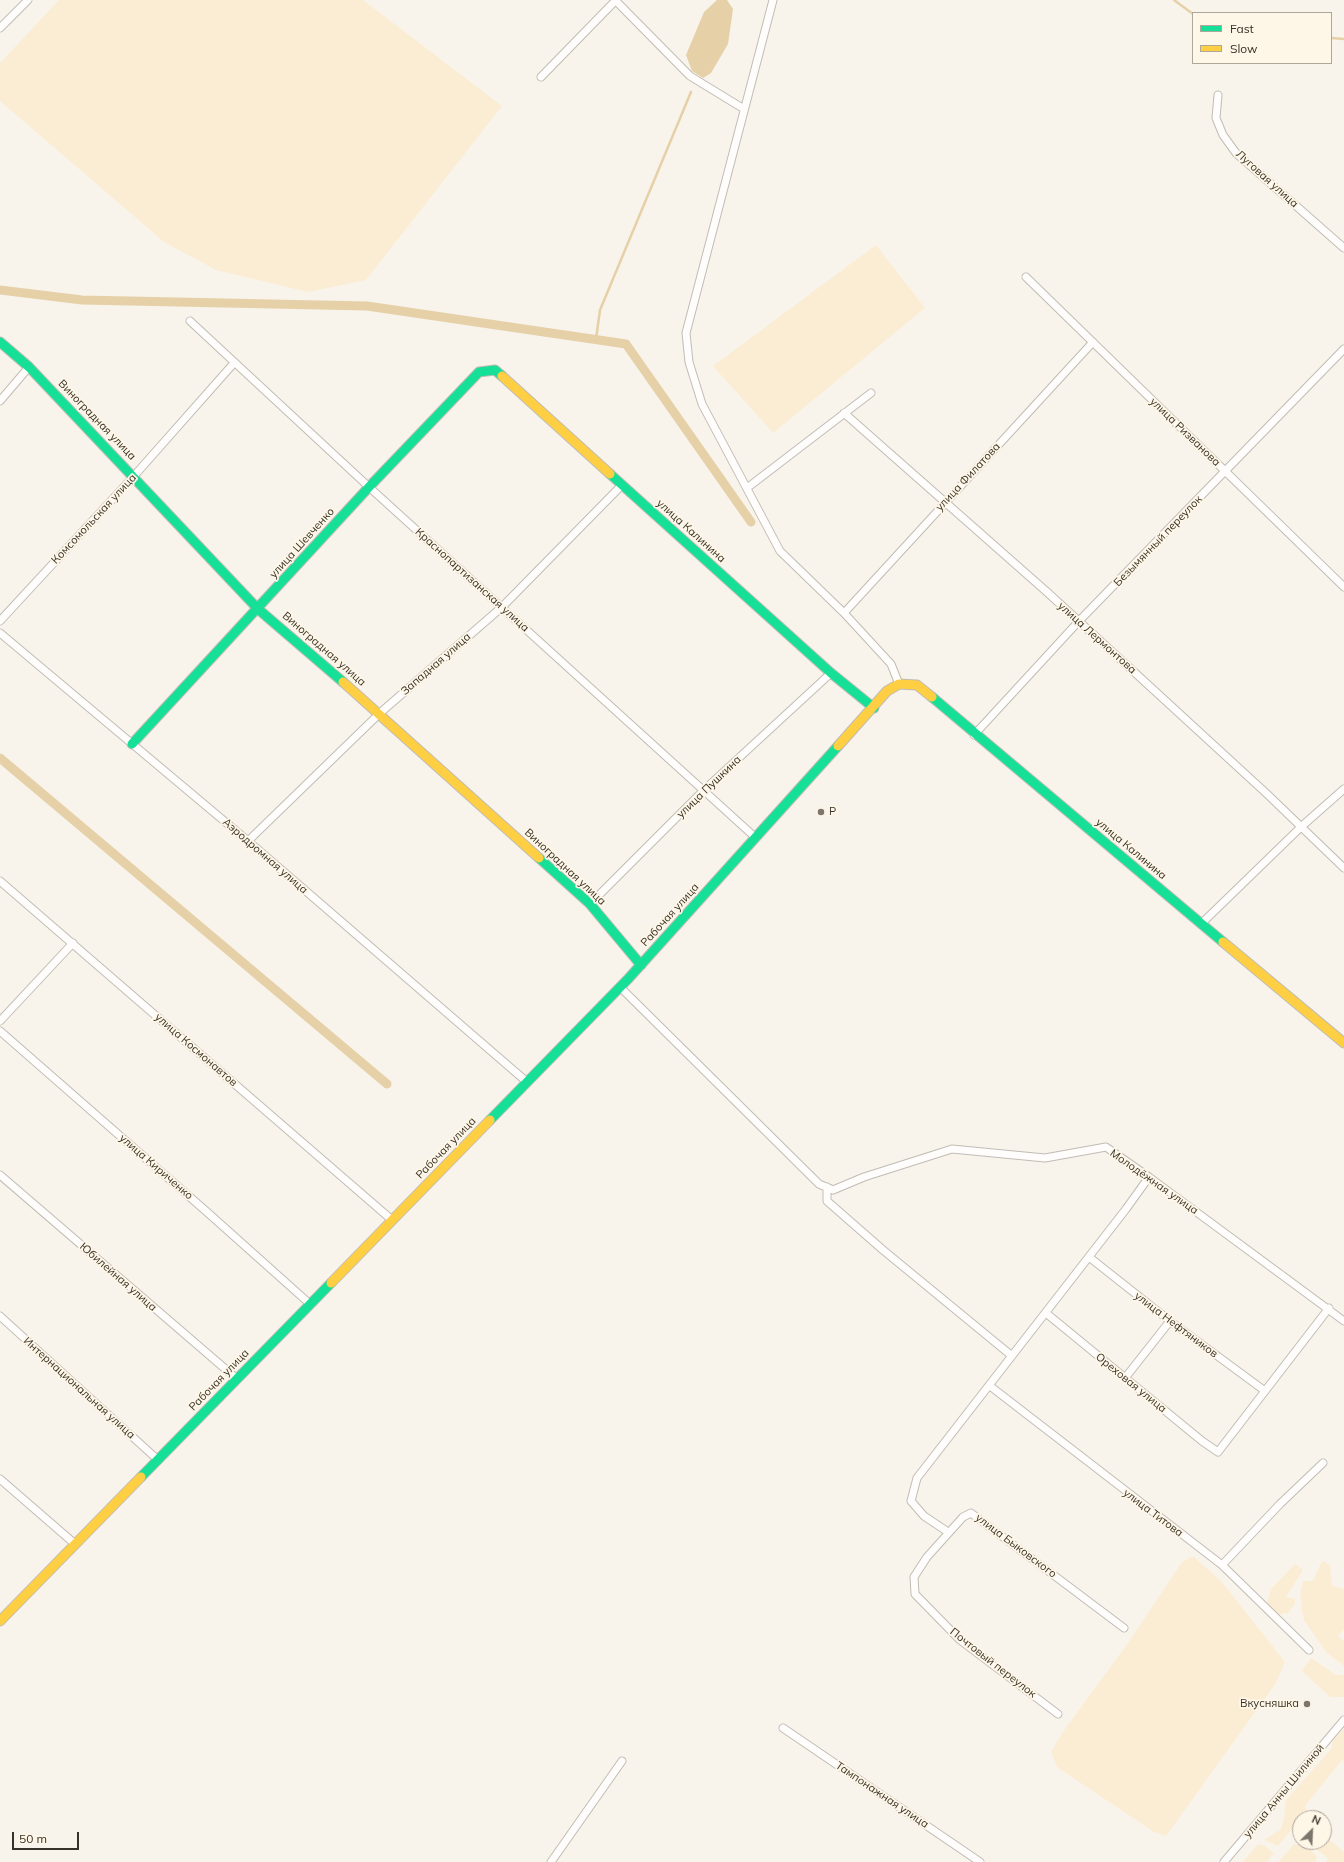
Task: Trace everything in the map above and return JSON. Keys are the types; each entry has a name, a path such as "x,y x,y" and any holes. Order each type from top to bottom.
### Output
{"street":[{"path":"0,28 28,0"},
{"path":"541,77 616,0 690,76 744,109"},
{"path":"773,0 686,333 689,362 702,404 780,551 844,613 891,664 899,684"},
{"name":"Луговая улица","path":"1218,96 1216,118 1223,135 1236,153 1344,248"},
{"name":"улица Ризванова","path":"1026,277 1344,588"},
{"name":"Краснопартизанская улица","path":"190,321 369,487 756,838"},
{"name":"Виноградная улица","path":"0,342 29,368 134,476 258,609 380,713 590,904 641,965"},
{"name":"улица Филатова","path":"844,613 944,502 1093,342"},
{"name":"Безымянный переулок","path":"974,735 1079,621 1344,349"},
{"name":"Комсомольская улица","path":"0,621 134,476 234,363"},
{"path":"0,401 29,368"},
{"name":"улица Шевченко","path":"132,744 369,487 479,372 495,370"},
{"name":"улица Калинина","path":"495,370 831,673 874,708"},
{"path":"747,488 871,393"},
{"name":"улица Лермонтова","path":"844,413 1079,621 1302,826 1344,868"},
{"name":"Западная улица","path":"248,841 380,713 502,607 622,485"},
{"name":"Аэродромная улица","path":"0,633 248,841 527,1082"},
{"name":"улица Пушкина","path":"590,904 704,790 831,673"},
{"name":"улица Калинина","path":"899,684 917,685 974,735 1202,923 1344,1043"},
{"name":"Рабочая улица","path":"0,1621 620,987 874,708 887,691 899,684"},
{"path":"1202,923 1302,826 1344,789"},
{"name":"улица Космонавтов","path":"0,881 392,1220"},
{"path":"0,1021 73,943"},
{"path":"620,987 823,1185 827,1201 883,1250 1012,1356"},
{"name":"улица Кириченко","path":"0,1031 310,1304"},
{"name":"Молодёжная улица","path":"823,1185 832,1190 864,1177 952,1149 1045,1158 1106,1147 1149,1176 1344,1320"},
{"name":"Юбилейная улица","path":"0,1175 236,1380"},
{"path":"948,1532 924,1516 911,1501 917,1478 990,1386 1149,1176"},
{"name":"улица Нефтяников","path":"1089,1257 1170,1321 1265,1391"},
{"path":"1265,1391 1329,1308"},
{"name":"Ореховая улица","path":"1046,1313 1202,1441 1218,1452 1265,1391"},
{"name":"Интернациональная улица","path":"0,1316 158,1460"},
{"path":"1125,1378 1170,1321"},
{"name":"улица Титова","path":"990,1386 1222,1565 1309,1650"},
{"path":"1222,1565 1280,1504 1323,1463"},
{"path":"0,1479 75,1544"},
{"name":"улица Быковского","path":"948,1532 963,1517 971,1513 1124,1628"},
{"name":"Почтовый переулок","path":"948,1532 926,1557 914,1577 914,1594 960,1640 1058,1714"},
{"name":"улица Анны Шилиной","path":"1224,1862 1344,1720"},
{"name":"Тампонажная улица","path":"783,1728 980,1862"},
{"path":"551,1862 622,1761"}],"shaded area":[{"path":"59,0 363,0 502,106 366,280 308,292 216,270 164,242 0,101 0,63"},
{"path":"717,0 727,0 733,9 728,44 711,73 703,78 692,71 686,55 704,12"},
{"path":"876,245 925,308 773,433 713,366"},
{"path":"1193,1556 1221,1581 1285,1662 1276,1683 1166,1836 1154,1832 1057,1767 1051,1752 1062,1733 1128,1643 1182,1562"},
{"path":"1322,1561 1330,1565 1332,1586 1344,1589 1344,1629 1338,1636 1344,1641 1344,1666 1326,1652 1304,1620 1301,1606 1302,1603 1300,1595 1303,1581 1313,1581"},
{"path":"1295,1564 1303,1570 1286,1597 1295,1599 1295,1604 1288,1613 1270,1616 1265,1610 1271,1589"},
{"path":"1311,1658 1336,1675 1344,1675 1344,1697 1330,1697 1302,1671"},
{"path":"1344,1728 1344,1761 1342,1760 1305,1806 1307,1810 1292,1810 1292,1829 1278,1846 1264,1840 1281,1829 1286,1800 1332,1748 1333,1739"},
{"path":"1332,1842 1344,1852 1344,1862 1326,1862 1328,1858 1317,1850 1332,1850"},
{"path":"1258,1844 1265,1846 1274,1853 1267,1862 1243,1862"},
{"path":"1292,1846 1292,1850 1311,1850 1317,1856 1315,1862 1278,1862"}],"waterway":[{"path":"1174,0 1192,13"},
{"path":"1332,38 1344,39"},
{"path":"596,339 600,310 691,92"},
{"path":"0,290 82,300 367,306 626,344 751,522"},
{"path":"0,758 387,1084"}],"traffic: fast":[{"path":"0,342 29,367 258,609 343,682"},
{"path":"132,744 369,487 479,372 495,370 502,376"},
{"path":"610,474 831,673 874,708"},
{"path":"932,697 1223,942"},
{"path":"490,1120 628,979 838,746"},
{"path":"539,858 590,904 641,965"},
{"path":"141,1477 331,1283"}],"traffic: slow":[{"path":"502,376 610,474"},
{"path":"343,682 539,858"},
{"path":"838,746 887,691 899,684 917,685 932,697"},
{"path":"1223,942 1344,1043"},
{"path":"331,1283 490,1120"},
{"path":"0,1621 141,1477"}],"place":[{"name":"Р","path":"821,812"},
{"name":"Вкусняшка","path":"1307,1704"}]}
